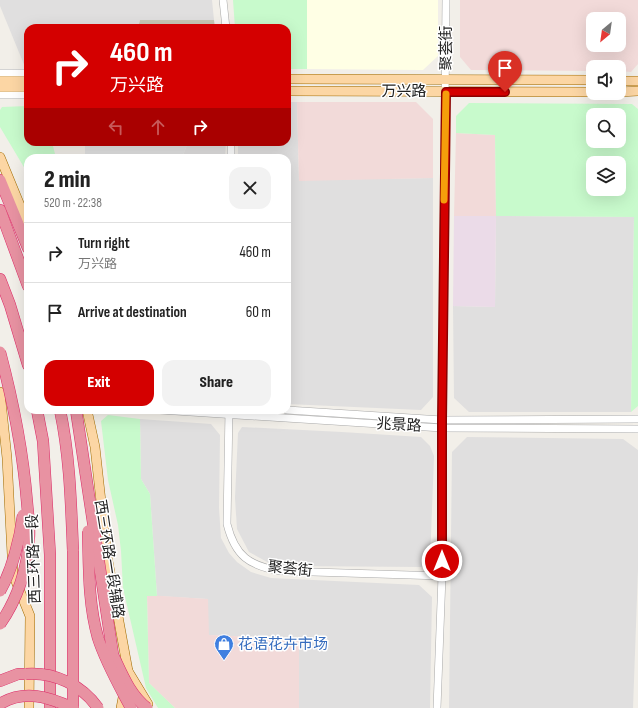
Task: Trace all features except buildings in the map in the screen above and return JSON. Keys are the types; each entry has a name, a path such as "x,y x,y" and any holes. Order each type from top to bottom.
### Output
{"highway":[{"path":"0,180 24,238"},
{"path":"0,210 24,275"},
{"path":"0,279 10,305 24,352"},
{"path":"0,352 24,470 29,538 25,566 14,602 0,624"},
{"name":"西三环路一段","path":"38,414 43,441 50,554 50,708"},
{"path":"0,704 18,697 32,695 46,697 73,708 71,493 61,414"},
{"path":"77,414 113,655 132,692 140,703 147,708"},
{"path":"86,484 89,582 92,612 98,639 110,667 131,708"},
{"path":"0,591 5,581 21,529 26,486"},
{"path":"0,681 18,674 34,673 66,680 86,693 98,708"}],"main road":[{"path":"0,80 24,81"},
{"path":"291,80 586,80"},
{"path":"626,81 638,81"},
{"path":"0,87 24,87"},
{"name":"万兴路","path":"291,91 586,92"},
{"path":"626,92 638,92"},
{"path":"0,157 24,215"},
{"path":"0,392 7,458 13,574 30,616 30,708"},
{"name":"西三环路一段辅路","path":"88,414 95,447 107,556 128,671 121,708"},
{"path":"0,599 13,574"},
{"path":"128,671 151,708"}],"street":[{"path":"223,0 226,24"},
{"name":"聚荟街","path":"437,708 442,576 446,0"},
{"path":"0,73 24,73"},
{"path":"0,95 24,95"},
{"name":"兆景路","path":"291,410 442,424 638,419"},
{"name":"聚荟街","path":"229,414 227,524 230,536 237,550 251,562 265,569 281,571 442,576"},
{"name":"兆景路","path":"264,414 442,424 638,429"}],"shaded area":[{"path":"0,0 212,0 214,20 140,20 139,24 24,24 24,65 0,6"},
{"path":"307,0 438,0 438,56 423,70 307,69"},
{"path":"460,0 638,0 638,64 631,72 626,72 626,60 586,60 586,71 471,70 460,57"},
{"path":"140,20 214,20 214,24 139,24"},
{"path":"291,102 297,102 299,180 433,178 433,397 421,410 291,404 291,154 238,154 238,146 291,146"},
{"path":"297,102 416,102 433,119 433,178 299,181"},
{"path":"456,133 495,135 496,216 454,216"},
{"path":"85,146 186,146 184,154 85,154"},
{"path":"186,146 226,146 225,154 184,154"},
{"path":"454,216 496,216 495,307 453,306"},
{"path":"496,216 634,217 631,412 469,412 454,398 453,306 495,307"},
{"path":"140,419 211,424 220,435 219,508 221,538 229,553 237,562 251,572 271,578 419,585 432,597 430,708 299,708 299,639 208,635 208,599 157,596 150,494 141,479"},
{"path":"242,427 421,437 430,446 434,456 430,562 421,567 285,566 269,563 249,552 237,529 235,498 238,433"},
{"path":"467,437 623,439 638,450 638,569 633,708 449,708 452,452"},
{"name":"花语花卉市场","path":"147,595 208,599 209,635 299,639 299,708 175,708 149,683"}],"green space":[{"path":"233,0 307,0 307,69 291,69 291,24 235,24"},
{"path":"469,103 632,104 638,109 638,406 631,412 634,217 496,216 495,135 456,133 456,116"},
{"path":"24,106 24,146 53,146 55,154 24,154 24,167 0,127 0,110 2,107"},
{"path":"108,415 140,419 141,479 150,494 157,596 147,596 149,683 175,708 158,708 146,688 123,588 118,525 108,480 101,421"}],"slow traffic":[{"path":"444,200 446,94"}],"place":[{"name":"花语花卉市场","path":"224,661"}],"route":[{"path":"442,561 442,420 446,92 505,92"}]}
